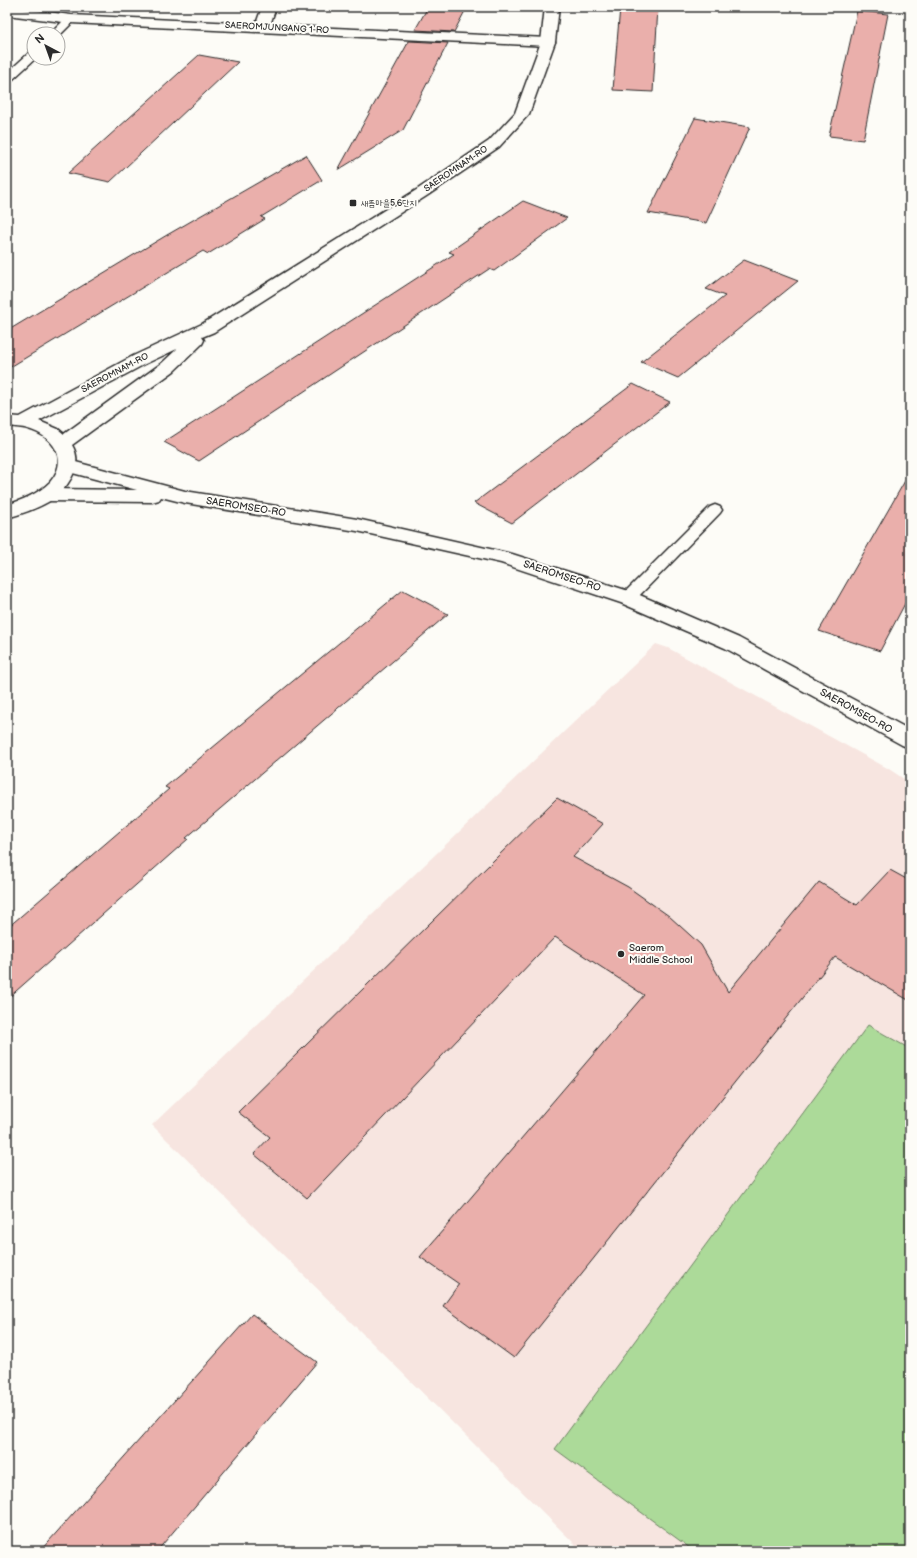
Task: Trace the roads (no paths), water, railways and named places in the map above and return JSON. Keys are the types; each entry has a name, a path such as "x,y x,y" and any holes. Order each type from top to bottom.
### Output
{"street":[{"path":"262,27 269,7"},
{"name":"SAEROMNAM-RO","path":"15,422 139,360 208,328 423,192 494,144 522,114 548,42 552,7"},
{"name":"SAEROMJUNGANG 1-RO","path":"7,11 71,19 262,27 518,42 548,42"},
{"name":"SAEROMNAM-RO","path":"63,443 168,367 208,328"},
{"path":"7,512 26,506 46,495 61,481 68,466 68,454 63,443 53,434 40,426 15,422"},
{"path":"68,466 185,496"},
{"path":"46,495 185,496"},
{"name":"SAEROMSEO-RO","path":"185,496 357,525 505,558 628,598 732,643 910,740"}],"lane":[{"path":"64,26 71,19"},
{"path":"7,79 26,61"},
{"path":"628,598 715,510"}],"place":[{"name":"새뜸마을5,6단지","path":"353,203"},
{"name":"Saerom Middle School","path":"621,954"}]}
